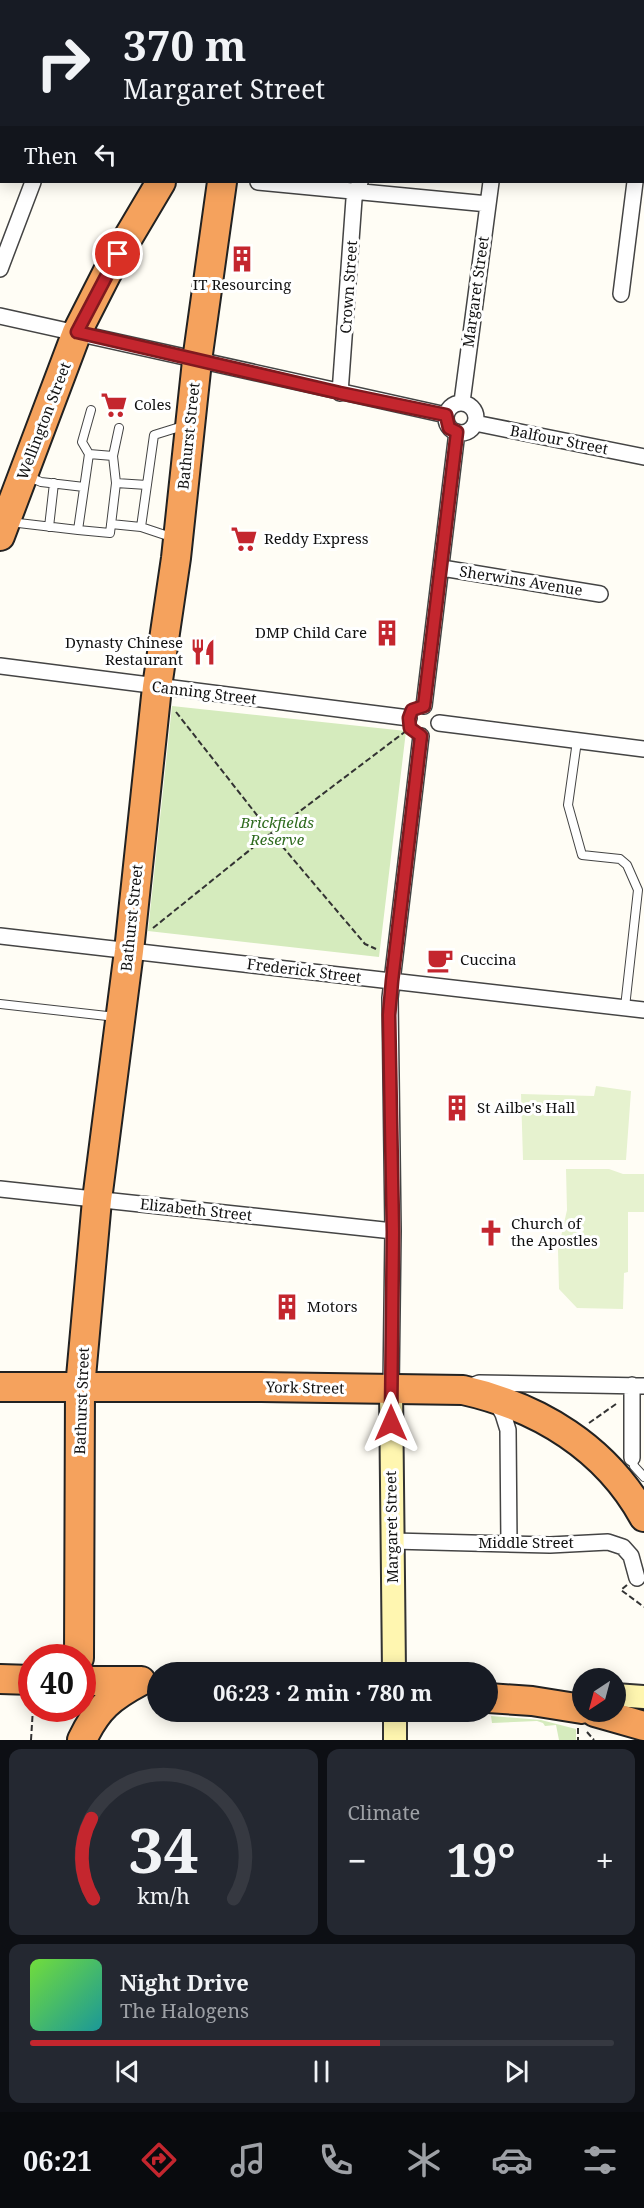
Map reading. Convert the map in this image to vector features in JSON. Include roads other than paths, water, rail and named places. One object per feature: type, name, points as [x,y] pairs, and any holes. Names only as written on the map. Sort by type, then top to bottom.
[{"type":"highway","name":"Wellington Street","points":[[3,529],[77,332],[107,273],[160,183]]},
{"type":"highway","name":"Bathurst Street","points":[[79,1644],[80,1388],[97,1200],[121,1017],[137,942],[197,360],[222,183]]},
{"type":"highway","name":"York Street","points":[[0,1387],[463,1390]]},
{"type":"highway","points":[[463,1390],[536,1414],[573,1436],[608,1467],[637,1504],[644,1517]]},
{"type":"highway","points":[[0,1679],[18,1680]]},
{"type":"highway","points":[[96,1681],[147,1681]]},
{"type":"highway","points":[[82,1740],[90,1723],[107,1701],[147,1682]]},
{"type":"highway","points":[[498,1699],[532,1701],[572,1711]]},
{"type":"highway","points":[[74,1740],[75,1722]]},
{"type":"highway","points":[[624,1722],[644,1726]]},
{"type":"street","points":[[0,269],[32,183]]},
{"type":"street","points":[[283,183],[359,186],[488,204]]},
{"type":"street","name":"Margaret Street","points":[[462,402],[491,183]]},
{"type":"street","points":[[621,294],[635,183]]},
{"type":"street","name":"Crown Street","points":[[340,393],[354,199],[359,186]]},
{"type":"street","points":[[0,316],[446,415]]},
{"type":"street","points":[[462,402],[474,409],[475,423],[466,432],[457,432],[449,428],[446,415],[449,407],[462,402]]},
{"type":"street","name":"Balfour Street","points":[[475,423],[644,457]]},
{"type":"street","points":[[424,706],[457,432]]},
{"type":"street","name":"Sherwins Avenue","points":[[442,568],[600,594]]},
{"type":"street","name":"Canning Street","points":[[0,666],[164,696],[412,728]]},
{"type":"street","points":[[424,706],[437,713],[439,723],[434,732],[412,728],[412,710],[424,706]]},
{"type":"street","points":[[439,723],[644,749]]},
{"type":"street","name":"Margaret Street","points":[[394,1662],[391,1389],[393,1232],[389,1015],[412,728]]},
{"type":"street","name":"Frederick Street","points":[[0,936],[137,942],[392,981],[644,1010]]},
{"type":"street","name":"Elizabeth Street","points":[[0,1189],[393,1232]]},
{"type":"street","name":"York Street","points":[[463,1390],[479,1383],[638,1385]]},
{"type":"street","points":[[632,1458],[638,1385]]},
{"type":"street","points":[[493,1398],[503,1414],[508,1430],[508,1544]]},
{"type":"street","name":"Middle Street","points":[[393,1541],[550,1545],[608,1542],[623,1547],[631,1556],[637,1578]]},
{"type":"street","points":[[626,1696],[644,1697]]},
{"type":"street","points":[[532,1701],[572,1697]]},
{"type":"street","points":[[395,1722],[395,1740]]},
{"type":"lane","points":[[78,530],[89,454],[82,442],[91,410]]},
{"type":"lane","points":[[141,527],[154,435],[190,424]]},
{"type":"lane","points":[[3,529],[49,526],[110,533],[116,483],[113,456],[119,428]]},
{"type":"lane","points":[[89,454],[113,456]]},
{"type":"lane","points":[[24,475],[41,482],[84,487]]},
{"type":"lane","points":[[49,526],[54,483]]},
{"type":"lane","points":[[116,483],[147,485]]},
{"type":"lane","points":[[111,524],[141,527],[178,539]]},
{"type":"lane","points":[[577,741],[568,806],[582,855],[620,859],[627,865],[638,890],[625,1008]]},
{"type":"lane","points":[[0,1004],[121,1017]]},
{"type":"lane","points":[[632,1458],[634,1466],[644,1477]]},
{"type":"place","name":"IT Resourcing","points":[[242,259]]},
{"type":"place","name":"Coles","points":[[114,405]]},
{"type":"place","name":"Reddy Express","points":[[244,539]]},
{"type":"place","name":"DMP Child Care","points":[[387,633]]},
{"type":"place","name":"Dynasty Chinese Restaurant","points":[[203,652]]},
{"type":"place","name":"Cuccina","points":[[440,960]]},
{"type":"place","name":"St Ailbe's Hall","points":[[457,1108]]},
{"type":"place","name":"Church of the Apostles","points":[[491,1233]]},
{"type":"place","name":"Motors","points":[[287,1307]]},
{"type":"park label","name":"Brickfields Reserve","points":[[277,832]]}]
